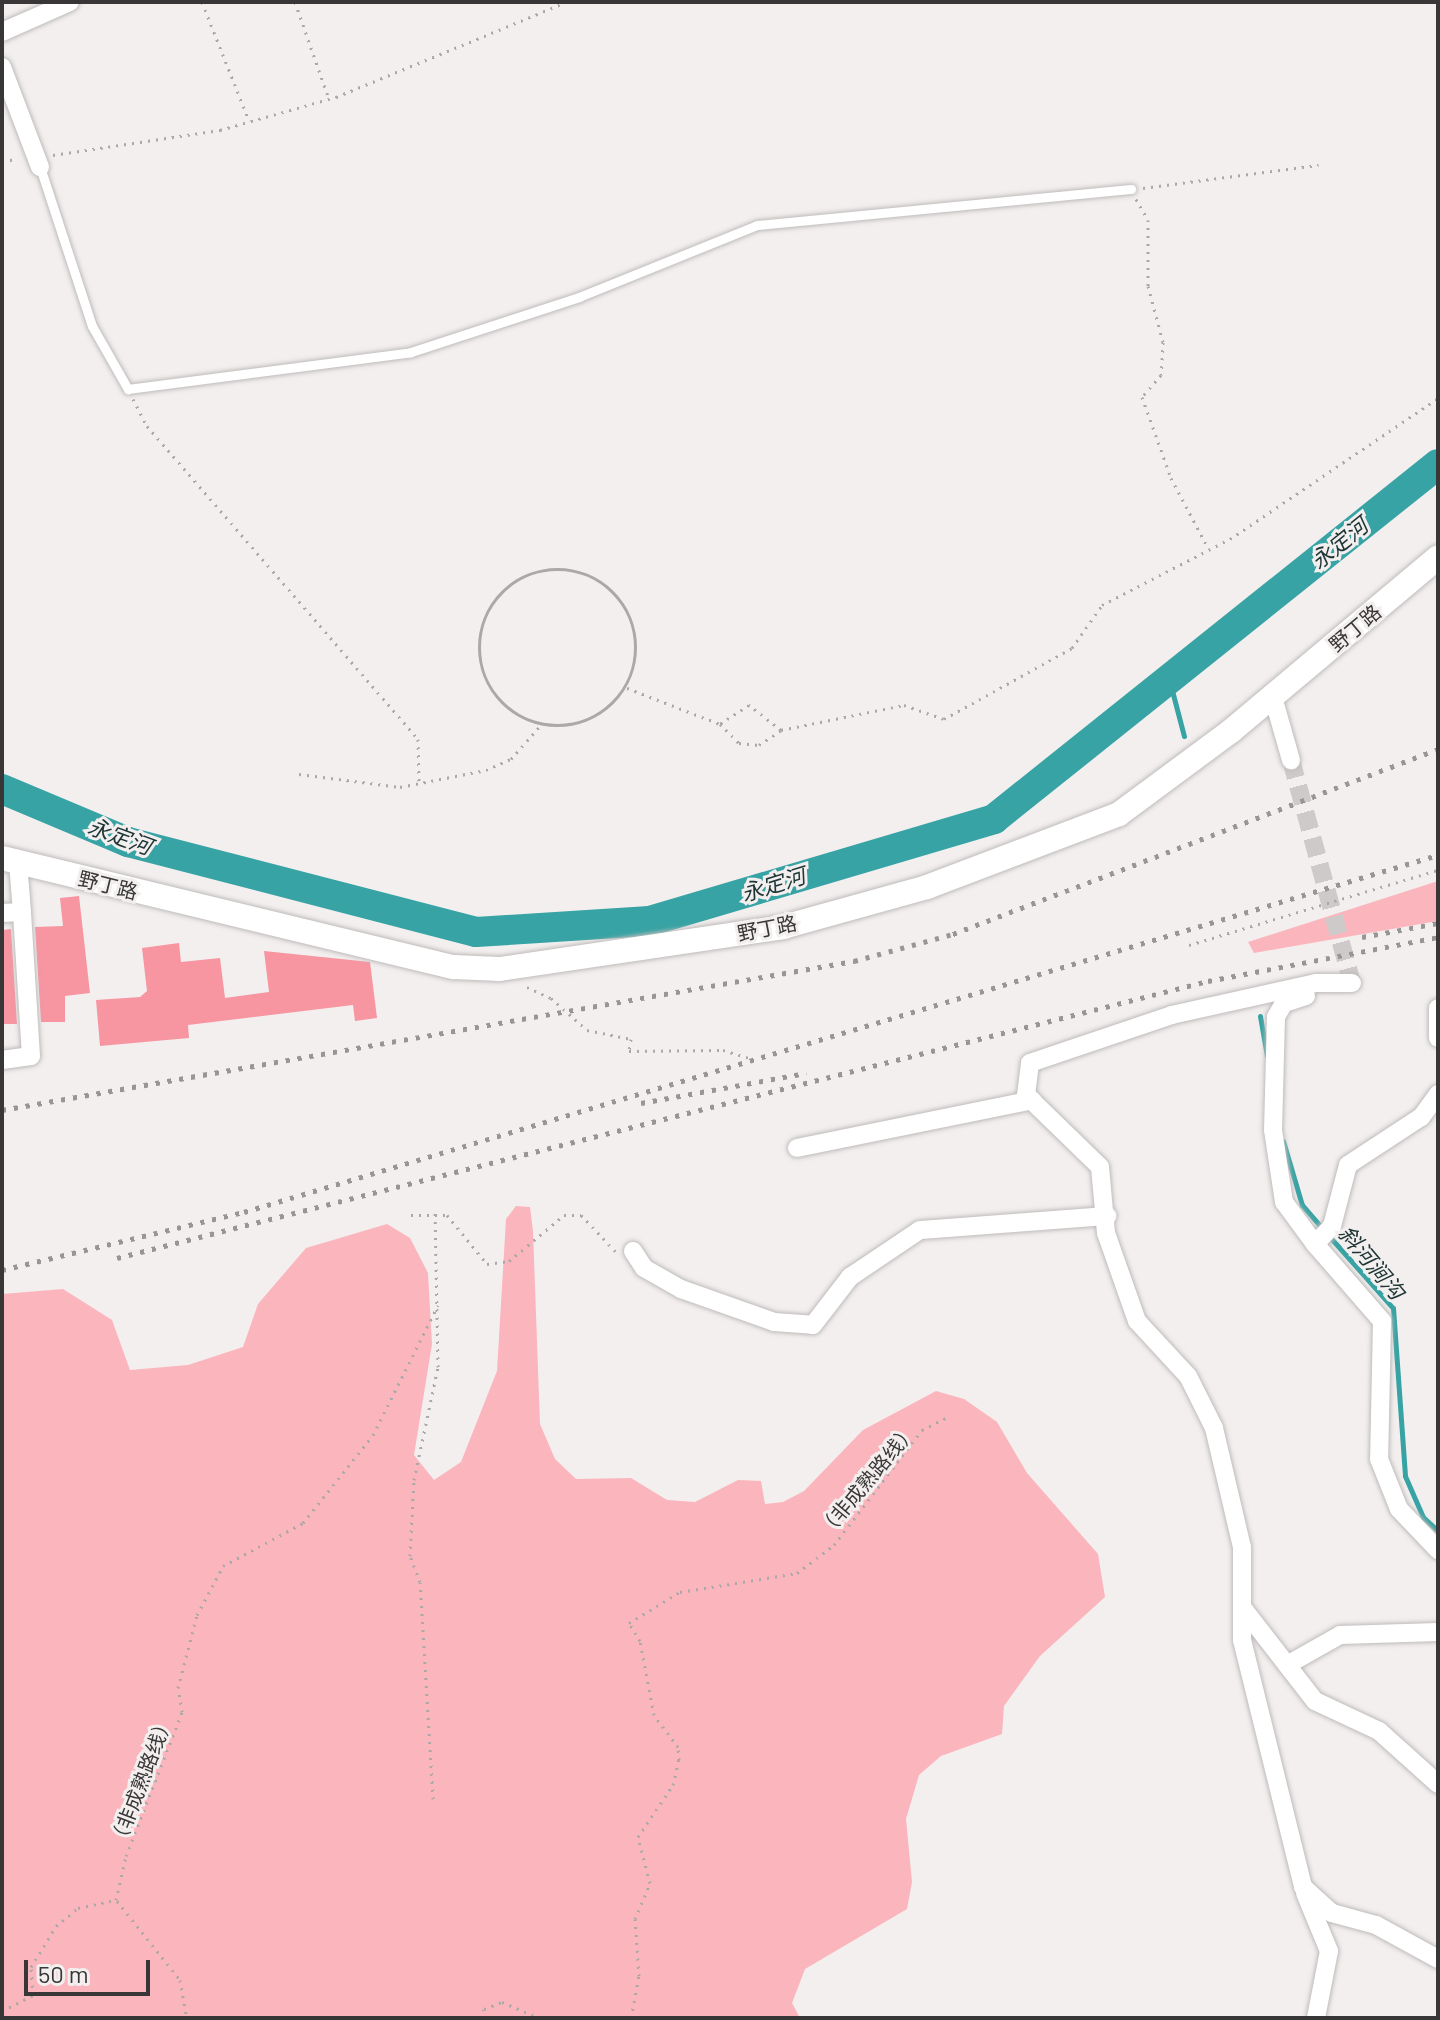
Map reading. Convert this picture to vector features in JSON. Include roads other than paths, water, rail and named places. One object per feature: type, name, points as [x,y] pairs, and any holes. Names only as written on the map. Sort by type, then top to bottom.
[{"type":"main road","name":"野丁路","points":[[10,860],[410,960],[500,969],[783,927],[1070,837],[1165,784],[1438,557]]},
{"type":"street","points":[[2,32],[70,2]]},
{"type":"street","points":[[2,67],[38,162]]},
{"type":"street","points":[[1273,697],[1291,760]]},
{"type":"street","points":[[2,1060],[31,1056],[22,912],[10,860]]},
{"type":"street","points":[[2,913],[22,912]]},
{"type":"street","points":[[1316,2018],[1329,1951],[1303,1887],[1242,1640],[1242,1547],[1214,1428],[1188,1376],[1137,1321],[1107,1216],[1100,1167],[1032,1100],[1030,1063],[1172,1015],[1316,983],[1346,985],[1284,1003],[1272,1064],[1273,1115],[1284,1202],[1323,1236],[1382,1321],[1379,1459],[1399,1509],[1438,1550]]},
{"type":"street","points":[[1438,1008],[1438,1038]]},
{"type":"street","points":[[1323,1236],[1348,1165],[1421,1117],[1438,1094]]},
{"type":"street","points":[[797,1148],[1032,1100]]},
{"type":"street","points":[[633,1251],[644,1268],[774,1322],[813,1325],[850,1277],[920,1230],[1107,1216]]},
{"type":"street","points":[[1242,1607],[1315,1701],[1379,1731],[1438,1784]]},
{"type":"street","points":[[1287,1665],[1340,1635],[1438,1632]]},
{"type":"street","points":[[1303,1887],[1332,1913],[1376,1925],[1438,1959]]},
{"type":"lane","points":[[38,162],[92,326],[128,389],[411,352],[579,297],[757,225],[1131,189]]},
{"type":"waterway","name":"永定河","points":[[2,789],[128,842],[476,932],[650,921],[994,819],[1438,464]]},
{"type":"waterway","name":"斜河涧沟","points":[[1169,679],[1184,736]]},
{"type":"waterway","name":"斜河涧沟","points":[[1260,1016],[1267,1056]]},
{"type":"waterway","name":"斜河涧沟","points":[[1283,1141],[1302,1205],[1322,1228]]},
{"type":"waterway","name":"斜河涧沟","points":[[1329,1236],[1393,1308],[1405,1476],[1423,1517],[1438,1531]]},
{"type":"tunnel","points":[[1291,760],[1352,983]]},
{"type":"railway","points":[[2,1110],[854,961],[953,934],[1438,749]]},
{"type":"railway","points":[[2,1270],[244,1212],[1438,855]]},
{"type":"railway","points":[[1362,937],[1438,923]]},
{"type":"railway","points":[[117,1258],[1208,981],[1438,937]]},
{"type":"railway","points":[[641,1103],[806,1073]]}]
